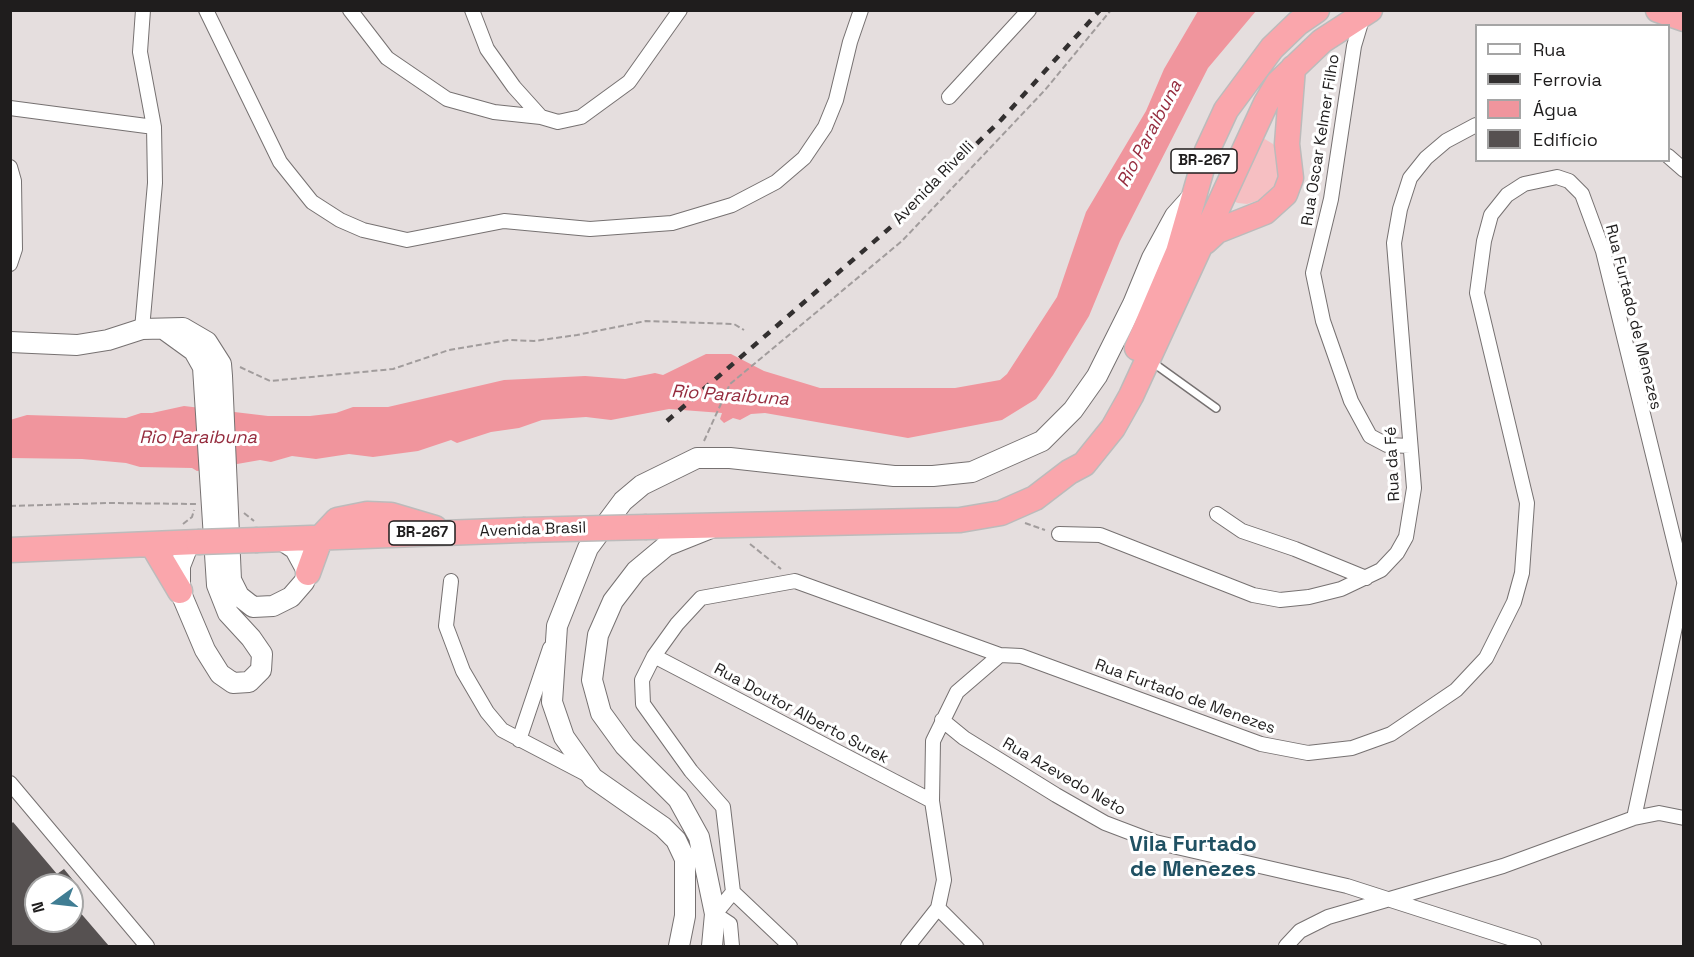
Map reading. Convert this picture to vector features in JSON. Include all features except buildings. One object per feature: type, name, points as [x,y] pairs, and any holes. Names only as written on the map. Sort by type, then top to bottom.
[{"type":"highway","name":"BR-267","points":[[1145,350],[1178,252],[1207,151],[1226,110],[1249,75],[1272,48],[1298,23],[1317,10]]},
{"type":"highway","points":[[1658,10],[1683,19]]},
{"type":"highway","name":"BR-267","points":[[722,527],[960,520],[1001,513],[1035,498],[1069,472],[1075,454],[1103,418],[1145,350],[1204,243],[1254,126],[1278,84],[1322,41],[1367,12]]},
{"type":"highway","points":[[1204,243],[1217,231],[1265,212],[1285,194],[1291,178],[1287,144],[1293,68]]},
{"type":"highway","name":"BR-267","points":[[1220,205],[1210,196],[1206,185],[1204,171],[1207,151],[1219,135],[1230,129],[1254,126]]},
{"type":"highway","points":[[1254,126],[1287,144]]},
{"type":"highway","points":[[1220,205],[1256,215]]},
{"type":"highway","name":"Avenida Brasil","points":[[321,537],[337,520],[367,514],[411,519],[445,532],[722,527]]},
{"type":"highway","points":[[10,550],[193,542],[266,535],[321,537],[308,573]]},
{"type":"highway","points":[[152,544],[180,591]]},
{"type":"main road","points":[[679,946],[685,916],[685,859],[676,840],[663,826],[593,778],[564,737],[552,702],[557,626],[588,548],[623,501],[642,485],[664,472],[697,458],[730,458],[894,476],[933,476],[972,472],[1042,441],[1073,410],[1096,376],[1133,304],[1152,258],[1175,216],[1194,195]]},
{"type":"main road","points":[[10,342],[85,344],[108,340],[142,329],[183,328],[196,333],[216,353],[213,376],[220,503],[219,595],[228,613],[262,654],[261,670],[249,682],[233,684],[220,674],[205,650],[180,591],[180,566],[193,542]]},
{"type":"main road","points":[[165,330],[194,351],[213,376]]},
{"type":"main road","points":[[220,503],[231,580],[239,596],[253,607],[273,606],[291,597],[308,573],[295,549],[266,535]]},
{"type":"main road","points":[[712,946],[715,914],[699,837],[678,799],[625,746],[602,713],[592,680],[598,635],[613,601],[636,571],[666,546],[722,527]]},
{"type":"main road","points":[[685,916],[715,914]]},
{"type":"street","points":[[142,329],[156,183],[154,127],[140,52],[143,10]]},
{"type":"street","points":[[206,10],[280,162],[312,202],[340,220],[363,230],[384,237],[407,240],[504,221],[590,229],[672,223],[732,205],[776,182],[804,158],[825,127],[836,100],[850,42],[861,10]]},
{"type":"street","points":[[350,10],[387,57],[447,99],[494,112],[540,117],[558,122],[581,117],[629,82],[680,10]]},
{"type":"street","points":[[472,10],[487,49],[514,87],[540,117]]},
{"type":"street","points":[[949,97],[1029,10]]},
{"type":"street","name":"Rua Oscar Kelmer Filho","points":[[1367,12],[1354,46],[1331,199],[1313,273],[1323,321],[1350,401],[1370,436],[1387,445],[1410,446]]},
{"type":"street","points":[[10,108],[154,127]]},
{"type":"street","name":"Rua da Fé","points":[[1059,534],[1100,535],[1252,595],[1280,600],[1309,597],[1341,589],[1381,570],[1397,553],[1406,537],[1414,488],[1394,243],[1400,209],[1410,178],[1426,158],[1446,141],[1475,126]]},
{"type":"street","points":[[1670,158],[1683,170]]},
{"type":"street","points":[[10,167],[14,181],[15,249],[10,264]]},
{"type":"street","name":"Rua Furtado de Menezes","points":[[795,581],[1000,655],[1021,656],[1261,744],[1308,753],[1352,748],[1391,734],[1456,690],[1486,658],[1514,602],[1522,573],[1527,503],[1477,293],[1484,241],[1491,214],[1507,195],[1524,184],[1557,177],[1569,181],[1582,194],[1603,251],[1683,583],[1634,818]]},
{"type":"street","points":[[1217,514],[1242,531],[1295,549],[1366,578]]},
{"type":"street","points":[[452,581],[446,626],[463,671],[502,730],[593,778]]},
{"type":"street","points":[[790,946],[733,892],[723,807],[692,771],[643,704],[642,680],[654,656],[677,624],[701,598],[795,581]]},
{"type":"street","points":[[519,740],[557,626]]},
{"type":"street","points":[[908,946],[938,908],[944,880],[932,801],[933,741],[957,692],[1000,655]]},
{"type":"street","name":"Rua Doutor Alberto Surek","points":[[654,656],[932,801]]},
{"type":"street","name":"Rua Azevedo Neto","points":[[942,720],[964,738],[1105,823],[1155,842],[1347,886],[1534,946]]},
{"type":"street","points":[[10,783],[147,946]]},
{"type":"street","points":[[1286,946],[1300,932],[1328,917],[1503,866],[1634,818],[1659,813],[1683,818]]},
{"type":"street","points":[[732,946],[730,924],[715,914],[733,892]]},
{"type":"street","points":[[938,908],[976,946]]},
{"type":"lane","points":[[1145,350],[1216,408]]},
{"type":"path","name":"Avenida Rivelli","points":[[703,442],[730,384],[902,241],[1045,90],[1111,10]]},
{"type":"path","points":[[216,353],[251,374],[270,381],[393,369],[448,350],[509,340],[534,341],[577,336],[646,321],[734,324],[744,330]]},
{"type":"path","points":[[10,506],[220,503],[266,535]]},
{"type":"path","points":[[1001,513],[1059,534]]},
{"type":"path","points":[[722,527],[795,581]]},
{"type":"shaded area","points":[[1258,135],[1273,144],[1278,151],[1280,185],[1266,198],[1247,204],[1238,203],[1230,200]]},
{"type":"water","name":"Rio Paraibuna","points":[[1198,11],[1256,11],[1208,68],[1120,241],[1089,316],[1053,375],[1036,399],[1002,420],[908,438],[765,413],[751,414],[740,420],[733,418],[724,423],[720,419],[722,413],[669,409],[611,420],[586,417],[542,420],[457,443],[451,440],[418,451],[373,457],[349,454],[316,459],[292,456],[271,462],[260,460],[197,471],[192,468],[140,467],[126,463],[82,459],[11,458],[10,420],[27,415],[126,418],[141,413],[184,406],[268,416],[310,416],[336,413],[353,407],[388,407],[504,380],[585,376],[625,379],[655,373],[663,375],[706,354],[731,354],[764,371],[820,388],[955,388],[1000,380],[1007,374],[1057,297],[1086,212],[1146,111],[1164,69]]},
{"type":"railway","points":[[667,421],[892,226],[1001,120],[1100,10]]},
{"type":"district","name":"Vila Furtado de Menezes","points":[[1193,858]]}]
